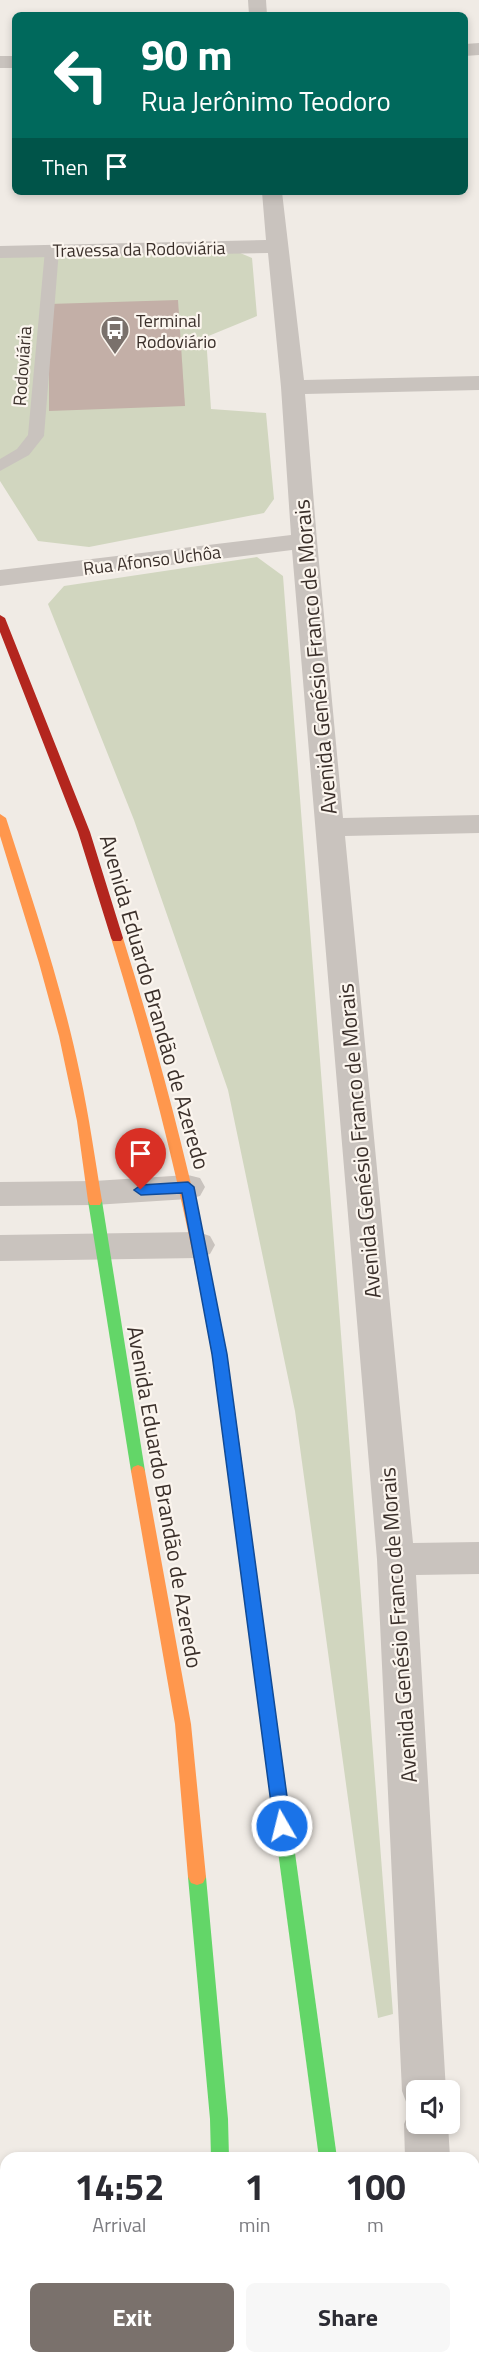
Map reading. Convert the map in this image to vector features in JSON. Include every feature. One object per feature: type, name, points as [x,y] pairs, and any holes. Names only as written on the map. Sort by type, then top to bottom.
[{"type":"main road","name":"Avenida Eduardo Brandão de Azeredo","points":[[0,618],[84,832],[144,1022],[188,1187],[220,1354],[327,2152]]},
{"type":"main road","name":"Avenida Eduardo Brandão de Azeredo","points":[[0,818],[35,926],[63,1028],[81,1109],[118,1355],[183,1724],[219,2119],[220,2152]]},
{"type":"street","name":"Avenida Genésio Franco de Morais","points":[[272,195],[293,387],[304,541],[396,1559],[423,2080]]},
{"type":"street","name":"Travessa da Rodoviária","points":[[0,252],[277,246]]},
{"type":"street","points":[[293,387],[479,383]]},
{"type":"street","name":"Rua Afonso Uchôa","points":[[0,578],[304,541]]},
{"type":"street","points":[[330,827],[479,824]]},
{"type":"street","points":[[0,1194],[94,1193],[188,1187]]},
{"type":"street","points":[[0,1248],[198,1245]]},
{"type":"street","points":[[396,1559],[479,1558]]},
{"type":"street","points":[[427,2134],[428,2152]]},
{"type":"lane","name":"Rodoviária","points":[[0,466],[22,452],[36,436],[51,250]]},
{"type":"green space","points":[[226,247],[252,258],[257,316],[206,337],[211,409],[266,413],[274,499],[264,513],[89,547],[38,541],[0,481],[0,254]]},
{"type":"green space","points":[[257,557],[283,576],[393,2014],[378,2018],[295,1411],[228,1090],[134,820],[48,604],[64,586]]},
{"type":"building","name":"Terminal Rodoviário","points":[[178,300],[185,406],[49,411],[49,304]]},
{"type":"traffic: fast","points":[[95,1201],[138,1471]]},
{"type":"traffic: fast","points":[[260,1657],[327,2152]]},
{"type":"traffic: fast","points":[[197,1877],[219,2119],[220,2152]]},
{"type":"traffic: slow","points":[[0,818],[65,1036],[83,1121],[95,1201]]},
{"type":"traffic: slow","points":[[117,938],[152,1055],[183,1172],[208,1291],[228,1412]]},
{"type":"traffic: slow","points":[[138,1471],[183,1724],[197,1877]]},
{"type":"traffic: jam","points":[[0,618],[84,832],[117,938]]},
{"type":"traffic: jam","points":[[228,1412],[260,1657]]},
{"type":"place","name":"Terminal Rodoviário","points":[[115,356]]},
{"type":"route","points":[[141,1190],[188,1187],[220,1354],[282,1826]]}]
